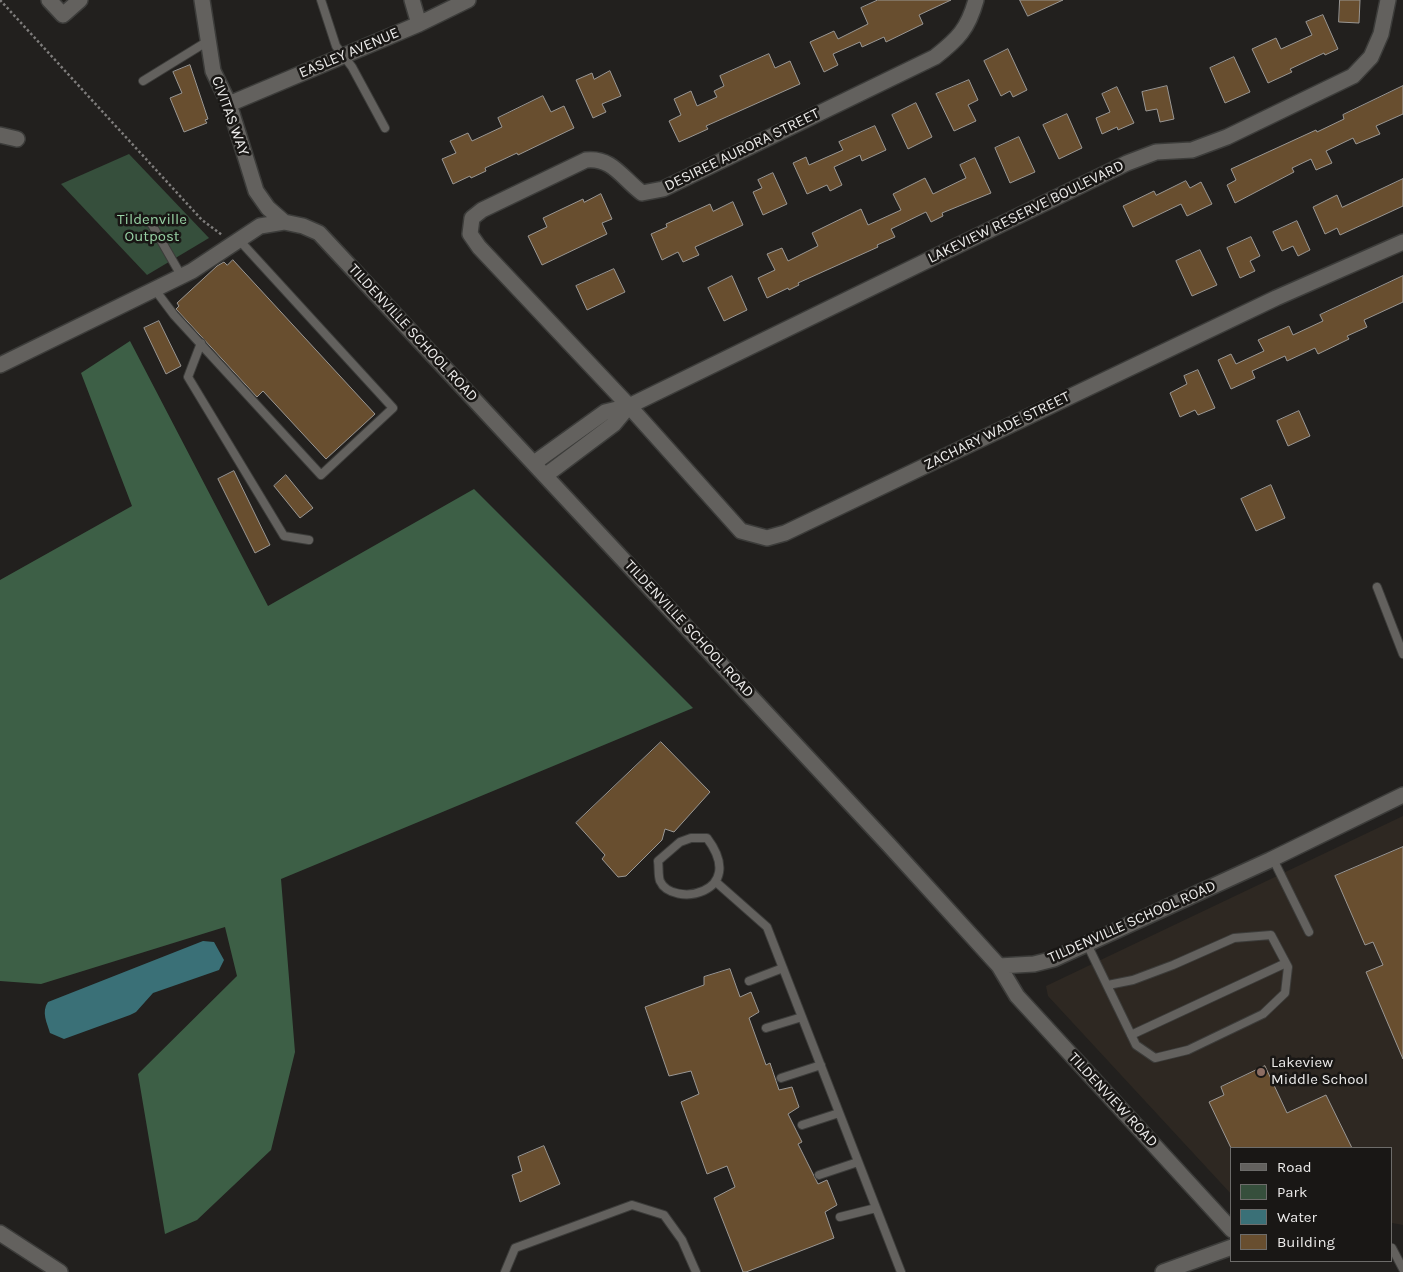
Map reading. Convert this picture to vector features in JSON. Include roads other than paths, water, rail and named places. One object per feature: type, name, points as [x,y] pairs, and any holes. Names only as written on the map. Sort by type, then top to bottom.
[{"type":"street","points":[[49,0],[64,15],[80,0]]},
{"type":"street","name":"CIVITAS WAY","points":[[202,0],[214,70],[229,104],[256,191],[268,208],[284,222]]},
{"type":"street","points":[[412,0],[419,24]]},
{"type":"street","name":"EASLEY AVENUE","points":[[229,104],[419,24],[468,0]]},
{"type":"street","name":"DESIREE AURORA STREET","points":[[629,406],[479,247],[470,234],[472,218],[482,210],[586,160],[598,159],[615,167],[626,181],[642,192],[663,189],[935,57],[957,40],[971,19],[976,0]]},
{"type":"street","name":"LAKEVIEW RESERVE BOULEVARD","points":[[534,462],[605,412],[629,406],[1127,163],[1156,152],[1192,150],[1227,137],[1352,76],[1374,50],[1381,34],[1388,0]]},
{"type":"street","points":[[0,135],[17,139]]},
{"type":"street","name":"TILDENVILLE SCHOOL ROAD","points":[[0,365],[154,292],[182,277],[234,240],[260,226],[284,222],[304,226],[319,233],[534,462],[999,966],[1034,964],[1054,959],[1273,858],[1403,795]]},
{"type":"street","name":"ZACHARY WADE STREET","points":[[629,406],[741,530],[767,538],[785,533],[1276,298],[1403,242]]},
{"type":"street","name":"LAKEVIEW RESERVE BOULEVARD","points":[[546,475],[614,424],[629,406]]},
{"type":"street","name":"TILDENVIEW ROAD","points":[[999,966],[1017,996],[1230,1228]]},
{"type":"street","points":[[0,1233],[60,1272]]},
{"type":"street","points":[[1164,1272],[1230,1247]]},
{"type":"lane","points":[[321,0],[336,46],[352,67],[385,128]]},
{"type":"lane","points":[[143,81],[208,41]]},
{"type":"lane","points":[[151,222],[182,277]]},
{"type":"lane","points":[[154,292],[321,475],[392,408],[234,240]]},
{"type":"lane","points":[[201,343],[188,377],[284,536],[308,540]]},
{"type":"lane","points":[[1377,587],[1403,654]]},
{"type":"lane","points":[[691,838],[707,838],[718,852],[720,869],[716,882],[702,893],[684,895],[669,890],[660,881],[658,861],[680,842],[691,838]]},
{"type":"lane","points":[[1273,858],[1309,932]]},
{"type":"lane","points":[[716,882],[767,927],[901,1272]]},
{"type":"lane","points":[[1087,944],[1136,1045],[1155,1058],[1188,1050],[1263,1014],[1285,993],[1288,967],[1271,935],[1234,938],[1133,980],[1108,985]]},
{"type":"lane","points":[[1131,1035],[1286,963]]},
{"type":"lane","points":[[749,981],[783,968]]},
{"type":"lane","points":[[766,1028],[802,1017]]},
{"type":"lane","points":[[781,1078],[821,1065]]},
{"type":"lane","points":[[802,1125],[840,1113]]},
{"type":"lane","points":[[819,1176],[858,1162]]},
{"type":"lane","points":[[505,1272],[514,1248],[632,1205],[664,1214],[682,1240],[696,1272]]},
{"type":"lane","points":[[840,1217],[876,1208]]},
{"type":"lane","points":[[1393,1250],[1403,1269]]},
{"type":"water","points":[[203,941],[214,942],[224,960],[219,970],[153,993],[136,1012],[130,1015],[64,1039],[50,1033],[45,1014],[48,1002]]},
{"type":"place","name":"Lakeview Middle School","points":[[1261,1072]]},
{"type":"park label","name":"Tildenville Outpost","points":[[152,228]]}]
